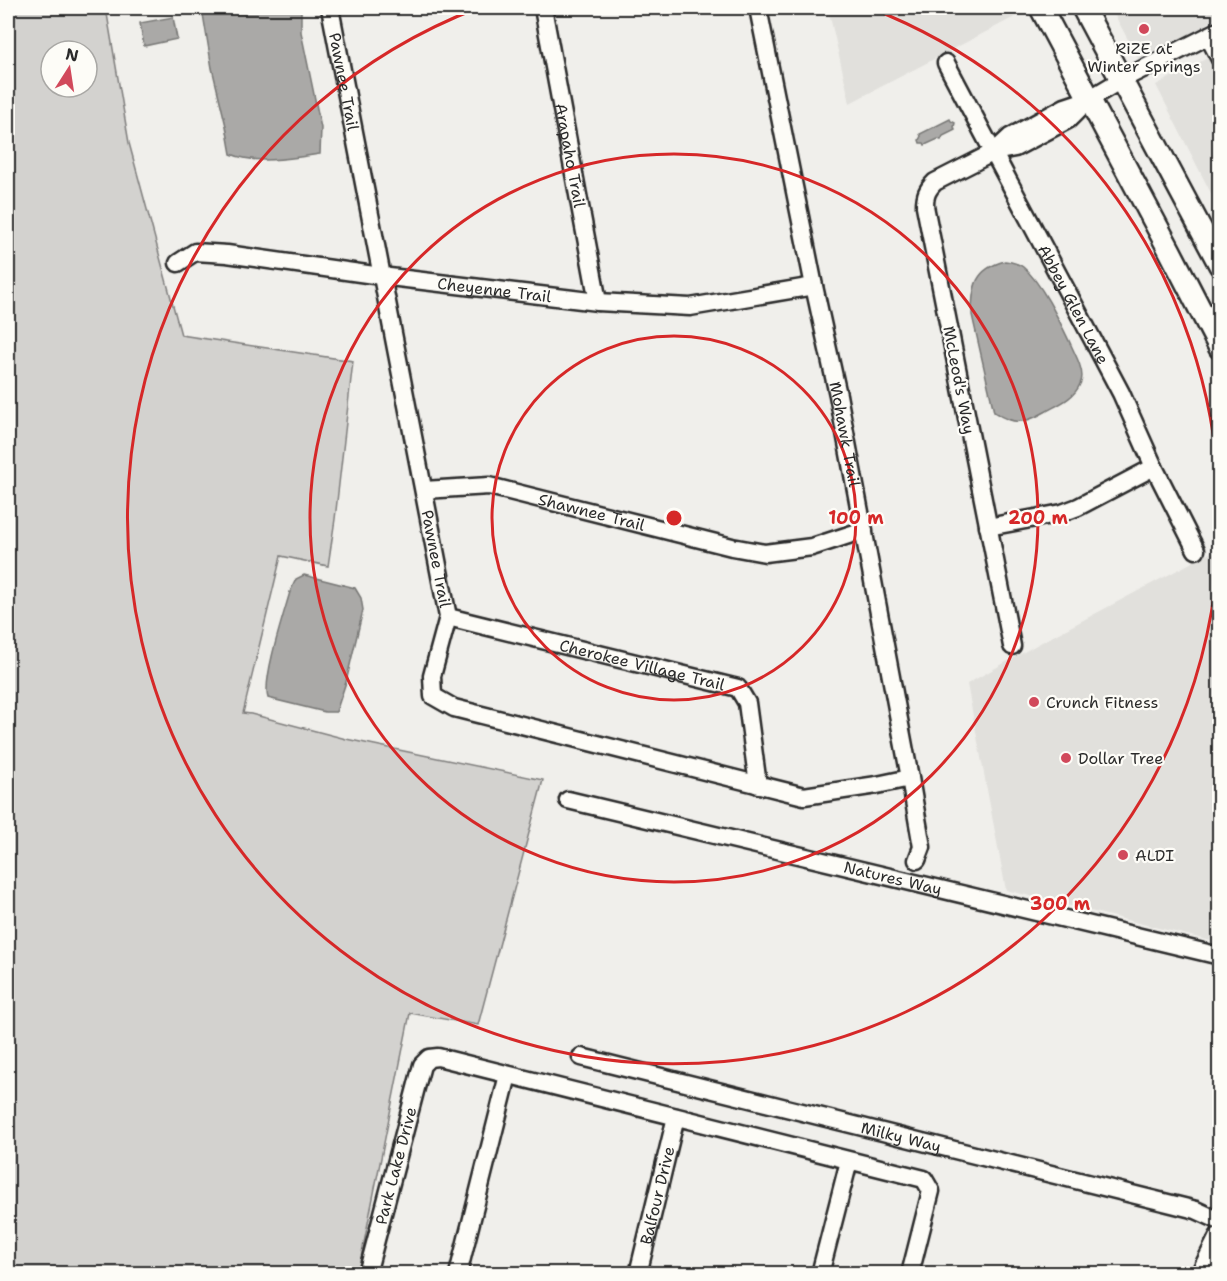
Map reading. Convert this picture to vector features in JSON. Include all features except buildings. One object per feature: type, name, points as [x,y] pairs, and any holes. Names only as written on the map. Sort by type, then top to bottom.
[{"type":"main road","points":[[1041,8],[1220,348]]},
{"type":"main road","points":[[1083,8],[1220,266]]},
{"type":"main road","points":[[1170,251],[1196,282],[1220,325]]},
{"type":"main road","points":[[1202,1274],[1218,1242]]},
{"type":"street","name":"Pawnee Trail","points":[[330,8],[448,617],[432,676],[433,696],[454,708],[804,796],[910,778]]},
{"type":"street","name":"Arapaho Trail","points":[[543,8],[598,303]]},
{"type":"street","name":"Mohawk Trail","points":[[758,8],[864,530],[922,847],[917,860]]},
{"type":"street","name":"McLeod's Way","points":[[1012,646],[925,206],[925,196],[928,188],[935,182],[994,152],[1010,137],[1065,107],[1089,99],[1121,80],[1214,33]]},
{"type":"street","points":[[1214,33],[1220,58]]},
{"type":"street","name":"Abbey Glen Lane","points":[[946,63],[1121,393],[1154,467],[1196,550]]},
{"type":"street","name":"Cheyenne Trail","points":[[178,263],[195,252],[227,254],[598,303],[690,307],[814,286]]},
{"type":"street","points":[[988,527],[1062,513],[1154,467]]},
{"type":"street","name":"Shawnee Trail","points":[[424,490],[489,486],[732,547],[765,553],[812,547],[864,530]]},
{"type":"street","name":"Cherokee Village Trail","points":[[448,617],[738,688],[747,703],[758,784]]},
{"type":"street","name":"Natures Way","points":[[568,800],[1220,956]]},
{"type":"street","name":"Park Lake Drive","points":[[367,1274],[422,1065],[429,1058],[438,1057],[508,1075]]},
{"type":"street","name":"Milky Way","points":[[581,1057],[1196,1210],[1220,1221]]},
{"type":"street","points":[[458,1274],[508,1075],[924,1179],[931,1191],[910,1274]]},
{"type":"street","name":"Balfour Drive","points":[[638,1274],[676,1117]]},
{"type":"street","points":[[820,1274],[849,1161]]},
{"type":"shaded area","points":[[8,8],[106,8],[129,143],[181,335],[353,361],[328,566],[281,556],[243,713],[346,739],[543,780],[478,1025],[410,1013],[358,1273],[8,1273]]},
{"type":"shaded area","points":[[202,8],[301,8],[301,32],[321,128],[320,154],[263,160],[231,154],[212,68]]},
{"type":"shaded area","points":[[828,8],[1027,8],[1029,11],[850,103]]},
{"type":"shaded area","name":"RiZE at Winter Springs","points":[[1111,8],[1219,8],[1219,16],[1182,41],[1140,62]]},
{"type":"shaded area","points":[[173,17],[177,39],[144,46],[140,23]]},
{"type":"shaded area","points":[[1219,52],[1219,209],[1156,85]]},
{"type":"shaded area","points":[[950,119],[955,123],[955,130],[943,136],[941,140],[938,139],[925,145],[920,143],[920,134]]},
{"type":"shaded area","points":[[1005,261],[1021,266],[1037,283],[1062,325],[1082,373],[1080,384],[1069,398],[1025,421],[1013,421],[994,412],[972,315],[973,295],[977,280],[987,269]]},
{"type":"shaded area","points":[[1219,548],[1219,943],[1006,890],[967,684]]},
{"type":"shaded area","points":[[304,575],[355,588],[361,598],[363,610],[346,682],[336,712],[325,712],[268,698],[268,677],[283,615],[296,579]]},
{"type":"place","name":"RiZE at Winter Springs","points":[[1144,29]]},
{"type":"place","name":"Crunch Fitness","points":[[1034,702]]},
{"type":"place","name":"Dollar Tree","points":[[1066,758]]},
{"type":"place","name":"ALDI","points":[[1123,855]]}]
